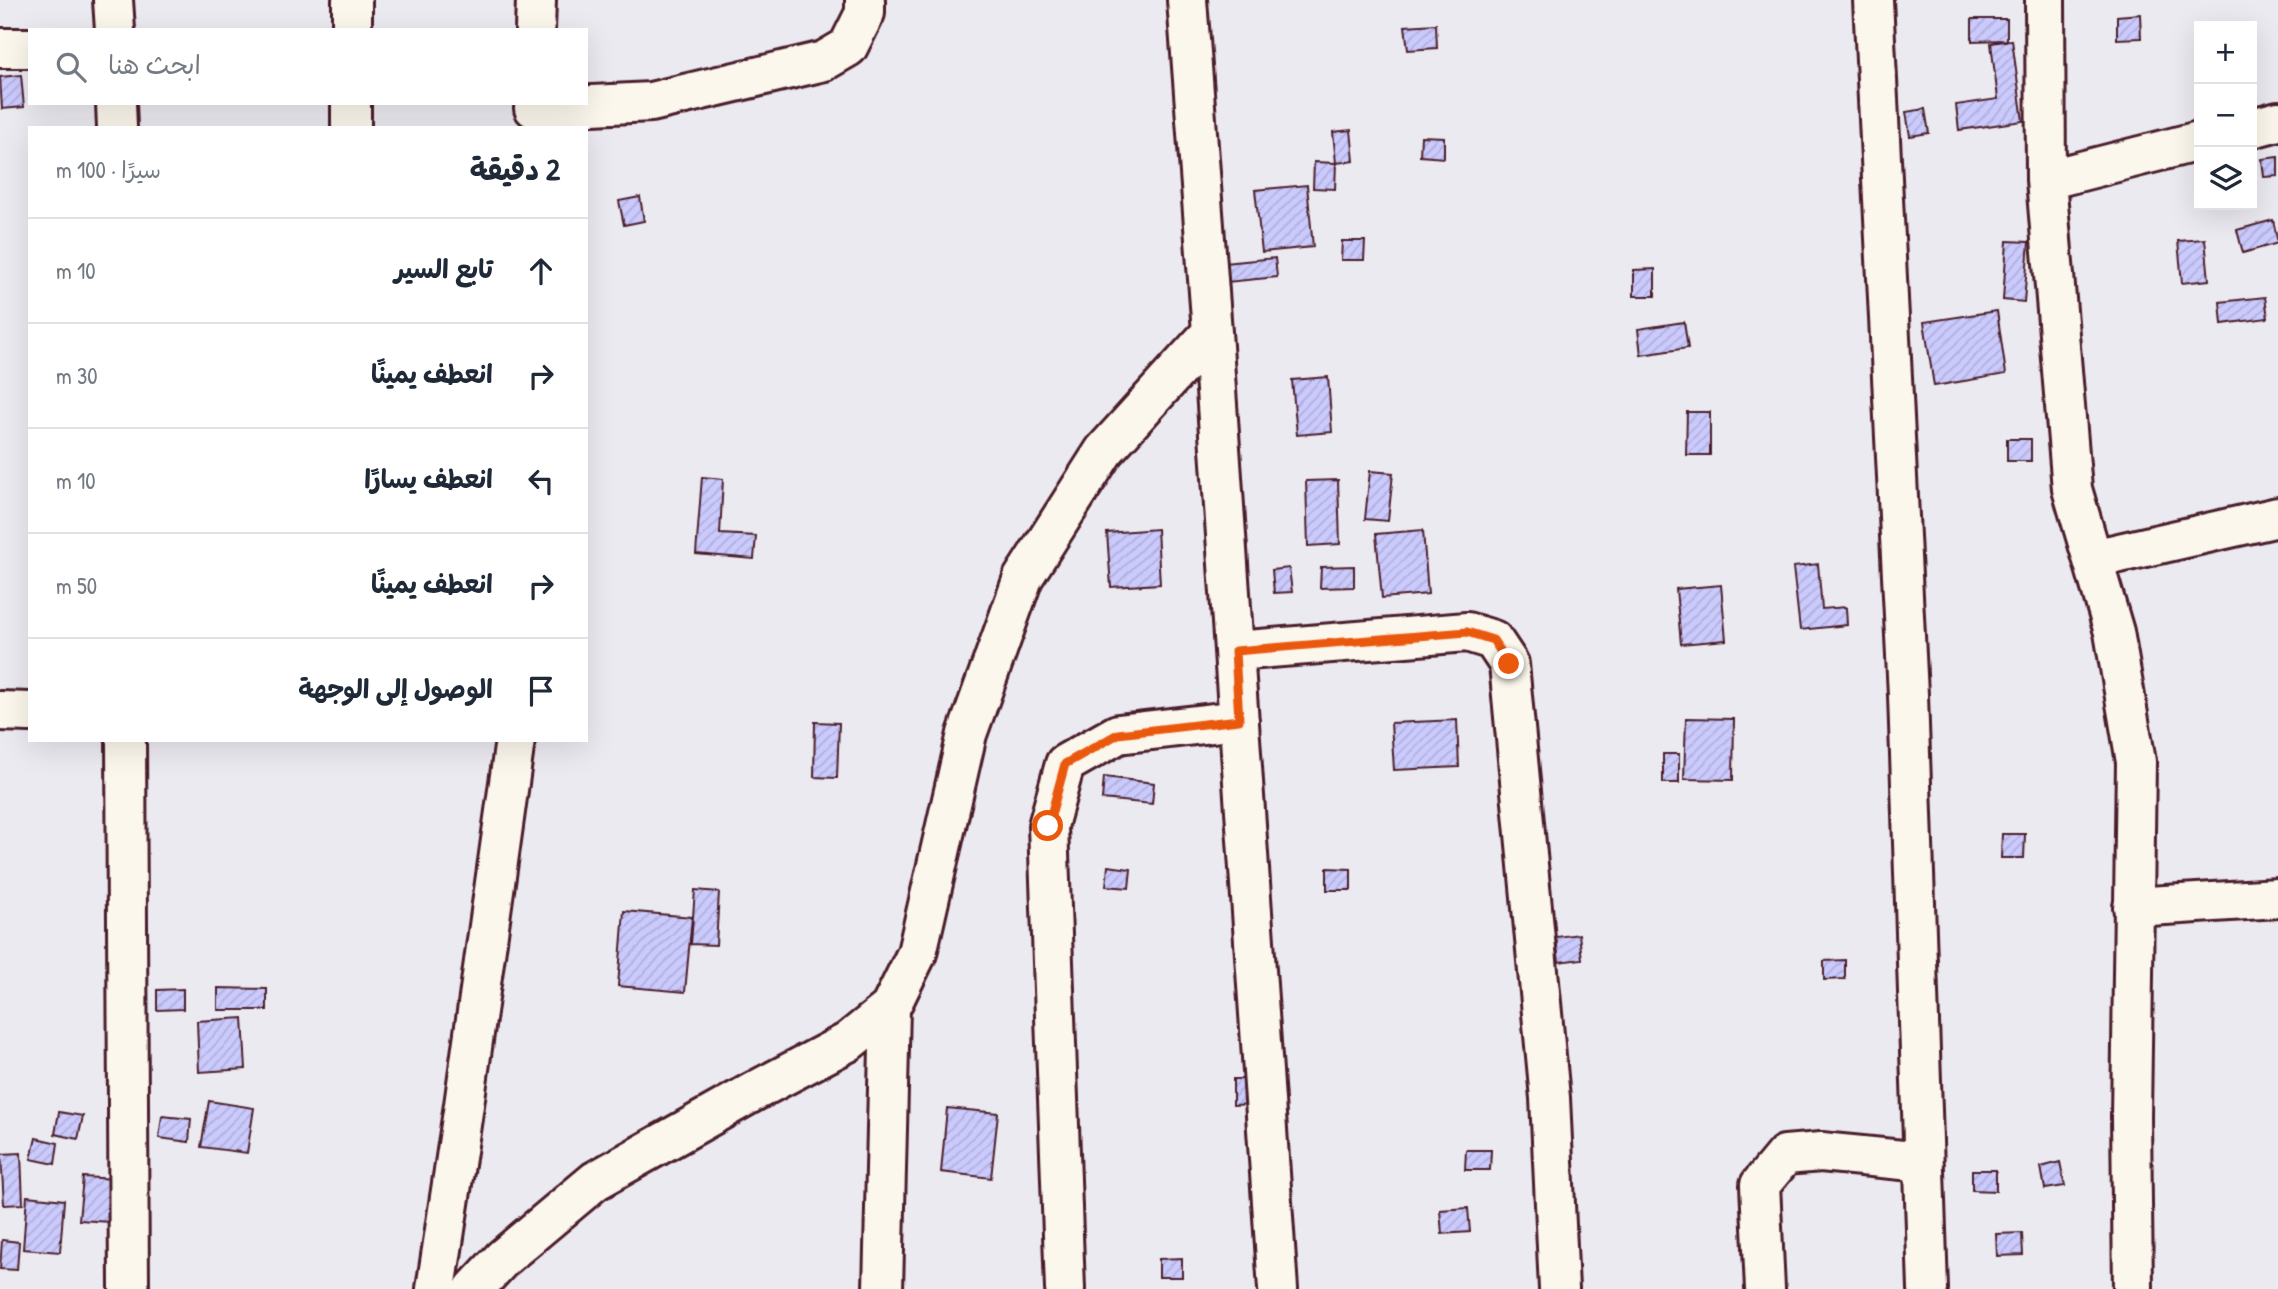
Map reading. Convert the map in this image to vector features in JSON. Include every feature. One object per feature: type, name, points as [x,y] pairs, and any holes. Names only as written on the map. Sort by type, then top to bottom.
[{"type":"street","points":[[113,0],[114,28]]},
{"type":"street","points":[[352,0],[352,28]]},
{"type":"street","points":[[535,28],[536,0]]},
{"type":"street","points":[[534,113],[651,102],[824,61],[848,47],[865,13],[864,0]]},
{"type":"street","points":[[1187,0],[1278,1289]]},
{"type":"street","points":[[1873,0],[1908,695],[1928,1289]]},
{"type":"street","points":[[2045,0],[2046,180],[2072,489],[2114,632],[2136,762],[2131,1117],[2133,1289]]},
{"type":"street","points":[[0,48],[28,48]]},
{"type":"street","points":[[116,105],[117,126]]},
{"type":"street","points":[[351,105],[351,126]]},
{"type":"street","points":[[2257,127],[2278,121]]},
{"type":"street","points":[[2046,180],[2194,142]]},
{"type":"street","points":[[883,1289],[890,1008],[917,953],[967,734],[1023,578],[1104,451],[1212,332]]},
{"type":"street","points":[[2093,559],[2278,517]]},
{"type":"street","points":[[1235,651],[1467,632],[1493,640],[1509,664],[1550,1098],[1559,1289]]},
{"type":"street","points":[[0,711],[28,712]]},
{"type":"street","points":[[1065,1289],[1048,826],[1065,764],[1118,734],[1239,720]]},
{"type":"street","points":[[126,742],[129,1289]]},
{"type":"street","points":[[436,1289],[515,742]]},
{"type":"street","points":[[2133,907],[2278,898]]},
{"type":"street","points":[[474,1289],[503,1258],[595,1181],[848,1042],[890,1008]]},
{"type":"street","points":[[1765,1289],[1760,1185],[1785,1155],[1821,1152],[1923,1162]]},
{"type":"building","points":[[2140,14],[2141,38],[2117,39],[2117,16]]},
{"type":"building","points":[[1972,19],[2007,19],[2007,40],[1972,41]]},
{"type":"building","points":[[1436,24],[1437,48],[1408,50],[1405,26]]},
{"type":"building","points":[[2012,40],[2023,121],[1959,130],[1956,105],[1998,99],[1991,43]]},
{"type":"building","points":[[21,75],[24,107],[2,109],[0,77]]},
{"type":"building","points":[[1925,109],[1929,133],[1910,136],[1906,112]]},
{"type":"building","points":[[1351,130],[1354,161],[1336,163],[1333,132]]},
{"type":"building","points":[[1421,136],[1444,137],[1444,158],[1420,156]]},
{"type":"building","points":[[2278,157],[2278,176],[2264,177],[2262,159]]},
{"type":"building","points":[[1314,162],[1336,163],[1335,189],[1313,188]]},
{"type":"building","points":[[1307,185],[1313,247],[1262,252],[1255,190]]},
{"type":"building","points":[[640,197],[644,221],[624,225],[619,201]]},
{"type":"building","points":[[2273,220],[2278,243],[2243,253],[2237,230]]},
{"type":"building","points":[[2205,239],[2209,280],[2182,283],[2178,241]]},
{"type":"building","points":[[1342,241],[1365,241],[1364,260],[1341,260]]},
{"type":"building","points":[[2007,241],[2029,242],[2024,302],[2003,300]]},
{"type":"building","points":[[1275,258],[1277,277],[1227,282],[1225,263]]},
{"type":"building","points":[[1655,269],[1655,296],[1634,296],[1634,270]]},
{"type":"building","points":[[2265,297],[2268,318],[2222,324],[2220,302]]},
{"type":"building","points":[[1997,311],[2006,374],[1934,386],[1924,322]]},
{"type":"building","points":[[1684,322],[1688,348],[1641,355],[1638,329]]},
{"type":"building","points":[[1328,377],[1332,432],[1297,435],[1292,380]]},
{"type":"building","points":[[1687,412],[1710,412],[1710,455],[1686,455]]},
{"type":"building","points":[[2007,439],[2031,439],[2031,461],[2007,461]]},
{"type":"building","points":[[1370,471],[1393,473],[1388,521],[1365,519]]},
{"type":"building","points":[[702,477],[723,479],[720,534],[756,536],[754,559],[696,554]]},
{"type":"building","points":[[1338,480],[1340,544],[1308,546],[1306,481]]},
{"type":"building","points":[[1157,529],[1160,584],[1111,587],[1107,533]]},
{"type":"building","points":[[1423,530],[1428,594],[1382,598],[1376,534]]},
{"type":"building","points":[[1818,564],[1822,609],[1846,607],[1847,625],[1800,630],[1793,567]]},
{"type":"building","points":[[1354,566],[1354,587],[1320,588],[1321,567]]},
{"type":"building","points":[[1289,568],[1292,592],[1274,593],[1272,570]]},
{"type":"building","points":[[1721,585],[1726,640],[1681,644],[1676,589]]},
{"type":"building","points":[[1686,718],[1734,719],[1733,780],[1684,779]]},
{"type":"building","points":[[1457,720],[1459,767],[1394,770],[1391,723]]},
{"type":"building","points":[[815,722],[839,723],[837,778],[814,777]]},
{"type":"building","points":[[1663,754],[1679,754],[1679,783],[1663,783]]},
{"type":"building","points":[[1104,777],[1154,783],[1152,804],[1102,799]]},
{"type":"building","points":[[2002,834],[2025,834],[2024,858],[2001,858]]},
{"type":"building","points":[[1108,866],[1131,869],[1129,888],[1106,886]]},
{"type":"building","points":[[1327,868],[1351,869],[1351,890],[1327,890]]},
{"type":"building","points":[[695,890],[719,892],[716,945],[691,944]]},
{"type":"building","points":[[624,911],[692,917],[685,992],[618,986]]},
{"type":"building","points":[[1579,934],[1582,959],[1559,962],[1556,937]]},
{"type":"building","points":[[1845,960],[1845,979],[1824,980],[1824,961]]},
{"type":"building","points":[[218,988],[267,989],[267,1010],[218,1010]]},
{"type":"building","points":[[183,989],[183,1009],[157,1010],[157,990]]},
{"type":"building","points":[[243,1018],[246,1069],[199,1072],[197,1021]]},
{"type":"building","points":[[1233,1079],[1257,1079],[1257,1104],[1233,1105]]},
{"type":"building","points":[[209,1101],[254,1108],[247,1153],[201,1147]]},
{"type":"building","points":[[947,1108],[998,1113],[991,1178],[941,1172]]},
{"type":"building","points":[[59,1112],[83,1116],[78,1139],[55,1134]]},
{"type":"building","points":[[162,1116],[191,1119],[189,1142],[159,1138]]},
{"type":"building","points":[[36,1138],[58,1143],[55,1164],[31,1159]]},
{"type":"building","points":[[1466,1150],[1491,1150],[1490,1170],[1465,1170]]},
{"type":"building","points":[[21,1153],[23,1204],[4,1205],[1,1154]]},
{"type":"building","points":[[2060,1162],[2065,1186],[2045,1189],[2041,1167]]},
{"type":"building","points":[[1972,1170],[1996,1170],[1996,1191],[1972,1190]]},
{"type":"building","points":[[83,1177],[115,1179],[111,1222],[79,1220]]},
{"type":"building","points":[[27,1196],[64,1200],[60,1252],[23,1249]]},
{"type":"building","points":[[1468,1208],[1470,1232],[1442,1234],[1440,1210]]},
{"type":"building","points":[[2022,1233],[2023,1255],[1997,1256],[1996,1234]]},
{"type":"building","points":[[2,1240],[19,1242],[17,1270],[0,1269]]},
{"type":"building","points":[[1182,1258],[1182,1277],[1159,1277],[1159,1259]]},
{"type":"route","points":[[1048,826],[1065,764],[1118,734],[1239,720],[1235,651],[1467,632],[1493,640],[1509,664]]}]
